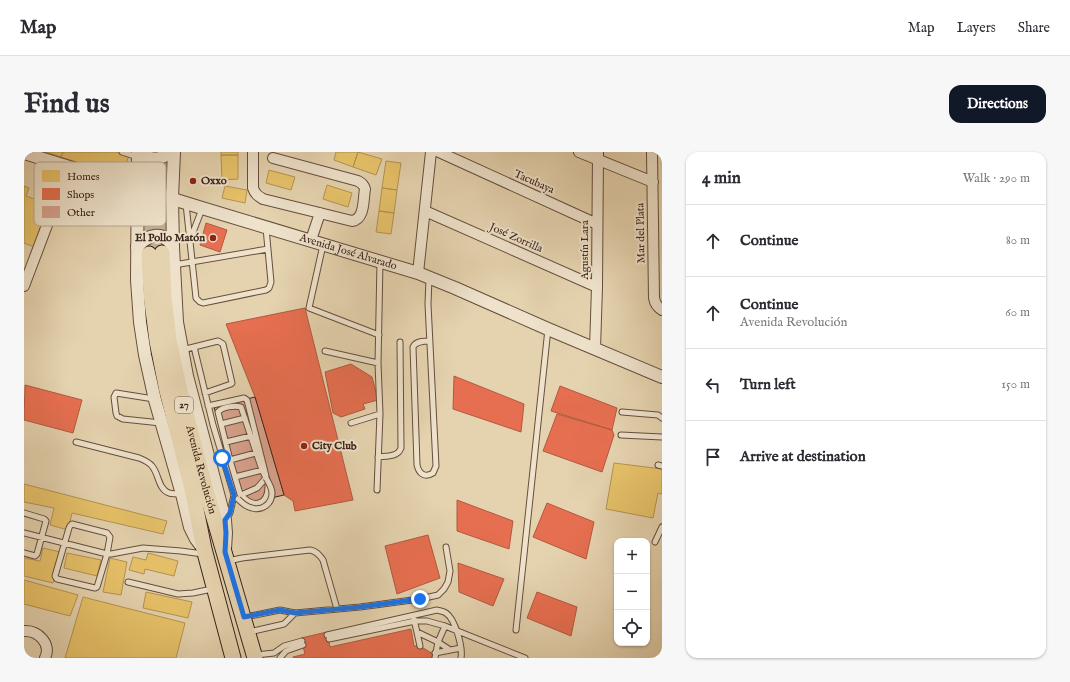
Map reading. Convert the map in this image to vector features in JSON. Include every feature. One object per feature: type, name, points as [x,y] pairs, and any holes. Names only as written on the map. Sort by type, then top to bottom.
[{"type":"main road","name":"Avenida Revolución","points":[[156,250],[151,294],[157,340],[167,391],[192,489],[205,552],[233,658]]},
{"type":"main road","name":"Avenida Revolución","points":[[156,250],[169,340],[182,398],[205,487],[255,656]]},
{"type":"street","points":[[139,154],[156,159],[165,156],[170,152]]},
{"type":"street","points":[[166,220],[172,202],[174,152]]},
{"type":"street","points":[[253,152],[254,193],[264,199],[316,212],[352,220],[359,218],[365,189],[364,186],[358,181],[273,158]]},
{"type":"street","points":[[425,278],[425,211],[431,152]]},
{"type":"street","name":"Tacubaya","points":[[439,152],[597,224]]},
{"type":"street","points":[[579,152],[598,156],[653,182]]},
{"type":"street","name":"Mar del Plata","points":[[652,152],[658,248],[654,298],[657,307],[662,310]]},
{"type":"street","name":"Avenida José Alvarado","points":[[24,153],[46,162]]},
{"type":"street","name":"Agustín Lara","points":[[594,352],[597,287],[598,156]]},
{"type":"street","name":"Avenida José Alvarado","points":[[24,161],[34,163]]},
{"type":"street","name":"Avenida José Alvarado","points":[[166,200],[201,212],[425,278],[547,333],[661,380]]},
{"type":"street","name":"José Zorrilla","points":[[425,211],[597,287]]},
{"type":"street","points":[[307,240],[316,212]]},
{"type":"street","points":[[25,282],[47,226]]},
{"type":"street","points":[[149,226],[156,250],[174,265],[177,322],[188,348],[187,376],[225,520],[226,557]]},
{"type":"street","points":[[164,226],[156,250],[137,280],[140,322],[145,355],[155,400],[190,527],[196,540],[205,552]]},
{"type":"street","name":"Avenida José Alvarado","points":[[266,231],[307,240],[322,248]]},
{"type":"street","points":[[24,631],[29,630],[44,640],[47,647],[47,654],[45,658]]},
{"type":"lane","points":[[122,152],[139,154]]},
{"type":"lane","points":[[186,207],[196,298],[203,303],[266,290],[269,288],[271,282],[266,231]]},
{"type":"lane","points":[[190,241],[201,212]]},
{"type":"lane","points":[[322,248],[309,308],[379,335]]},
{"type":"lane","points":[[174,265],[268,250]]},
{"type":"lane","points":[[377,490],[380,414],[378,363],[380,265]]},
{"type":"lane","points":[[425,278],[428,304],[430,341],[436,466],[433,472],[428,475],[422,474],[417,465],[413,346],[417,342],[430,341]]},
{"type":"lane","points":[[516,630],[547,333]]},
{"type":"lane","points":[[205,393],[232,384],[223,344],[218,341],[188,348],[205,393],[222,458],[234,495],[230,513],[225,520]]},
{"type":"lane","points":[[378,456],[396,455],[400,452],[401,448],[400,342]]},
{"type":"lane","points":[[325,351],[378,363]]},
{"type":"lane","points":[[155,400],[116,393],[114,397],[116,414],[123,419],[161,424]]},
{"type":"lane","points":[[208,406],[244,398],[247,400],[268,484],[267,495],[266,499],[256,504],[234,495]]},
{"type":"lane","points":[[236,406],[241,407],[245,418],[262,470],[270,485],[272,493],[267,505],[256,509],[246,506],[240,497],[218,414],[219,411],[236,406]]},
{"type":"lane","points":[[622,412],[658,415],[662,418]]},
{"type":"lane","points":[[350,423],[380,414]]},
{"type":"lane","points":[[221,424],[245,418]]},
{"type":"lane","points":[[621,435],[662,437]]},
{"type":"lane","points":[[226,442],[251,436]]},
{"type":"lane","points":[[76,442],[139,458],[148,462],[156,471],[160,484],[164,490],[170,494],[182,494]]},
{"type":"lane","points":[[230,460],[256,453]]},
{"type":"lane","points":[[210,460],[222,458]]},
{"type":"lane","points":[[235,477],[262,470]]},
{"type":"lane","points":[[240,497],[257,488],[266,478]]},
{"type":"lane","points":[[24,513],[45,520],[46,522],[36,556],[24,553]]},
{"type":"lane","points":[[72,524],[107,533],[110,537],[97,587],[93,589],[56,579],[55,576],[65,544],[68,528],[72,524]]},
{"type":"lane","points":[[655,542],[662,527]]},
{"type":"lane","points":[[24,533],[106,554],[143,548],[205,552]]},
{"type":"lane","points":[[244,617],[280,610],[295,613],[413,600],[438,595],[448,582],[450,571],[446,546]]},
{"type":"lane","points":[[226,557],[242,558],[310,550],[315,551],[320,554],[323,560],[337,609]]},
{"type":"lane","points":[[128,582],[178,594],[193,593],[215,588]]},
{"type":"lane","points":[[328,637],[414,618],[437,610],[443,611],[449,616],[457,631],[462,654],[461,658]]},
{"type":"lane","points":[[248,632],[284,624],[295,613]]},
{"type":"lane","points":[[414,618],[427,620],[445,626],[512,656],[525,658]]},
{"type":"lane","points":[[414,618],[420,646]]},
{"type":"lane","points":[[435,655],[438,642],[445,626]]},
{"type":"lane","points":[[417,632],[438,642],[450,650]]},
{"type":"lane","points":[[255,656],[274,653],[284,646],[302,643],[286,651],[280,658]]},
{"type":"lane","points":[[435,655],[461,648]]},
{"type":"building: Homes","points":[[46,152],[63,152],[61,157]]},
{"type":"building: Homes","points":[[63,152],[119,152],[129,155],[127,162],[76,162],[61,157]]},
{"type":"building: Homes","points":[[221,152],[238,152],[238,155],[221,155]]},
{"type":"building: Homes","points":[[336,152],[358,152],[353,167],[334,160]]},
{"type":"building: Homes","points":[[358,152],[382,159],[376,175],[353,167]]},
{"type":"building: Homes","points":[[221,155],[238,155],[238,179],[222,180]]},
{"type":"building: Homes","points":[[386,161],[401,163],[397,190],[382,188]]},
{"type":"building: Homes","points":[[269,170],[295,177],[291,190],[266,183]]},
{"type":"building: Homes","points":[[327,185],[352,193],[348,207],[323,199]]},
{"type":"building: Homes","points":[[24,186],[29,188],[26,196],[34,199],[34,226],[41,226],[34,247],[24,243]]},
{"type":"building: Homes","points":[[225,186],[247,190],[245,203],[222,198]]},
{"type":"building: Homes","points":[[382,188],[397,190],[394,213],[379,211]]},
{"type":"building: Homes","points":[[379,211],[394,213],[391,234],[376,232]]},
{"type":"building: Homes","points":[[614,463],[662,469],[662,494],[658,493],[653,518],[606,509]]},
{"type":"building: Homes","points":[[24,484],[167,521],[163,534],[72,513],[68,530],[50,525],[54,508],[24,502]]},
{"type":"building: Homes","points":[[43,548],[60,552],[53,583],[24,576],[24,558],[40,561]]},
{"type":"building: Homes","points":[[67,553],[101,560],[97,576],[64,568]]},
{"type":"building: Homes","points":[[148,553],[178,561],[174,576],[145,569],[144,574],[129,570],[133,557],[146,560]]},
{"type":"building: Homes","points":[[110,558],[127,562],[121,595],[103,592]]},
{"type":"building: Homes","points":[[24,580],[78,595],[70,616],[24,604]]},
{"type":"building: Homes","points":[[146,592],[192,602],[188,618],[143,608]]},
{"type":"building: Homes","points":[[83,597],[185,623],[176,658],[65,658]]},
{"type":"building: Shops","name":"El Pollo Matón","points":[[206,223],[227,230],[220,252],[200,245]]},
{"type":"building: Shops","name":"City Club","points":[[305,308],[353,500],[295,511],[293,501],[284,495],[255,397],[226,324]]},
{"type":"building: Shops","points":[[351,364],[372,377],[378,400],[363,404],[365,409],[341,417],[333,413],[325,372]]},
{"type":"building: Shops","points":[[454,376],[524,404],[521,432],[453,409]]},
{"type":"building: Shops","points":[[25,385],[82,400],[73,433],[24,420]]},
{"type":"building: Shops","points":[[560,386],[617,408],[612,430],[551,411]]},
{"type":"building: Shops","points":[[557,414],[612,430],[614,435],[602,472],[543,451]]},
{"type":"building: Shops","points":[[457,500],[513,521],[509,549],[457,531]]},
{"type":"building: Shops","points":[[547,503],[594,522],[586,559],[533,537]]},
{"type":"building: Shops","points":[[428,535],[440,578],[397,594],[385,546]]},
{"type":"building: Shops","points":[[458,563],[504,579],[493,606],[459,592]]},
{"type":"building: Shops","points":[[537,592],[577,607],[571,636],[527,618]]},
{"type":"building: Shops","points":[[411,629],[414,646],[420,646],[433,654],[431,658],[293,658],[305,654],[301,638],[327,632],[330,647]]},
{"type":"building: Other","points":[[255,397],[284,495],[241,505],[214,407]]},
{"type":"tunnel","points":[[149,152],[149,162]]},
{"type":"tunnel","points":[[161,152],[161,162]]},
{"type":"tunnel","points":[[149,226],[149,254]]},
{"type":"tunnel","points":[[162,226],[162,253]]},
{"type":"place","name":"Oxxo","points":[[193,181]]},
{"type":"place","name":"El Pollo Matón","points":[[213,238]]},
{"type":"place","name":"City Club","points":[[304,446]]},
{"type":"route","points":[[222,458],[234,495],[230,513],[225,520],[225,552],[244,617],[280,610],[295,613],[360,607],[420,599]]}]
